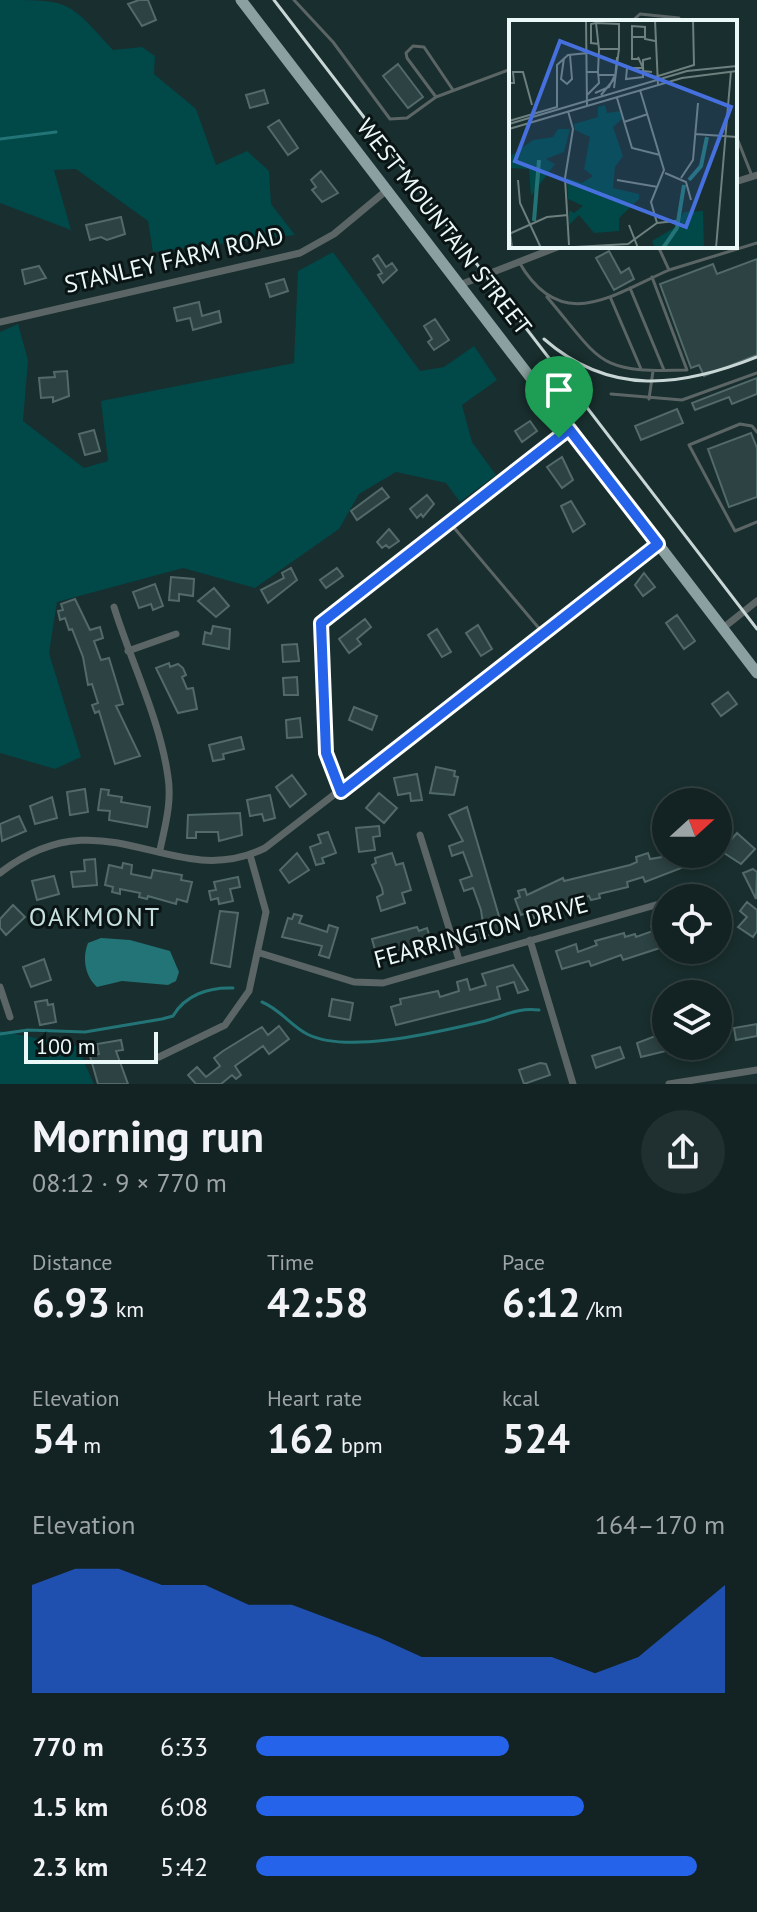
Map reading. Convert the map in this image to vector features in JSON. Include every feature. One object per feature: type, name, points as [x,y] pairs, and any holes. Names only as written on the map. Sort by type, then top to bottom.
[{"type":"main road","name":"WEST MOUNTAIN STREET","points":[[241,0],[462,284],[757,673]]},
{"type":"street","name":"STANLEY FARM ROAD","points":[[0,322],[300,253],[334,234],[387,190]]},
{"type":"street","points":[[462,284],[555,248]]},
{"type":"street","points":[[341,792],[326,753],[321,623],[569,429]]},
{"type":"street","points":[[0,873],[36,850],[83,838],[160,850],[192,860],[218,861],[250,855],[341,792],[658,544]]},
{"type":"street","points":[[723,628],[757,601]]},
{"type":"street","points":[[114,607],[144,692],[168,777],[169,809],[160,850]]},
{"type":"street","points":[[128,651],[176,634]]},
{"type":"street","points":[[420,835],[459,960]]},
{"type":"street","points":[[159,1057],[225,1025],[242,1005],[260,953],[266,912],[250,855]]},
{"type":"street","name":"FEARRINGTON DRIVE","points":[[260,953],[330,976],[383,983],[652,906]]},
{"type":"street","points":[[530,940],[573,1084]]},
{"type":"street","points":[[0,987],[10,1017]]},
{"type":"street","points":[[669,1084],[757,1070]]},
{"type":"lane","points":[[294,0],[341,52],[390,119],[407,118],[436,97],[509,70]]},
{"type":"lane","points":[[633,20],[640,14],[679,18]]},
{"type":"lane","points":[[436,97],[407,58],[406,53],[413,46],[424,47],[454,91]]},
{"type":"lane","points":[[737,137],[755,175]]},
{"type":"lane","points":[[547,297],[570,304],[611,299],[669,270],[757,243]]},
{"type":"lane","points":[[659,248],[669,270]]},
{"type":"lane","points":[[519,262],[599,359],[611,366],[641,371],[687,370],[652,277]]},
{"type":"lane","points":[[630,288],[665,371]]},
{"type":"lane","points":[[611,299],[641,371]]},
{"type":"lane","points":[[649,399],[653,371]]},
{"type":"lane","points":[[611,394],[649,399],[691,398],[757,373]]},
{"type":"lane","points":[[757,432],[752,426],[740,424],[689,445],[735,531],[757,522]]},
{"type":"lane","points":[[450,523],[544,634]]},
{"type":"shaded area","points":[[0,0],[42,1],[66,6],[86,21],[113,50],[142,47],[155,56],[154,74],[196,109],[216,165],[247,151],[269,171],[271,204],[295,235],[153,252],[148,221],[76,169],[54,170],[71,230],[0,203]]},
{"type":"shaded area","points":[[333,252],[420,371],[444,367],[474,346],[497,380],[462,405],[472,442],[496,475],[460,502],[446,483],[396,472],[359,494],[339,529],[255,588],[183,568],[57,602],[49,653],[81,757],[55,769],[0,753],[0,332],[18,324],[28,360],[23,421],[84,468],[108,461],[101,401],[294,363],[298,271]]},
{"type":"shaded area","points":[[101,938],[130,940],[170,951],[179,972],[176,981],[168,985],[122,981],[97,987],[87,972],[85,955],[88,943]]},
{"type":"shaded area","points":[[0,1031],[77,1046],[94,1084],[0,1084]]},
{"type":"building","points":[[148,0],[156,20],[142,26],[128,4]]},
{"type":"building","points":[[398,64],[423,97],[408,108],[383,76]]},
{"type":"building","points":[[264,90],[268,103],[250,108],[246,95]]},
{"type":"building","points":[[279,120],[298,148],[288,155],[268,127]]},
{"type":"building","points":[[321,171],[338,193],[322,202],[312,190],[316,187],[311,180]]},
{"type":"building","points":[[121,217],[125,234],[107,240],[101,237],[90,240],[86,225]]},
{"type":"building","points":[[609,251],[621,273],[629,268],[634,279],[614,290],[596,258]]},
{"type":"building","points":[[378,255],[386,267],[392,263],[397,270],[383,283],[378,275],[382,273],[373,259]]},
{"type":"building","points":[[757,259],[757,355],[704,376],[699,365],[691,368],[660,284],[713,264],[717,274]]},
{"type":"building","points":[[39,266],[46,278],[25,284],[22,270]]},
{"type":"building","points":[[284,279],[288,291],[270,297],[266,284]]},
{"type":"building","points":[[199,302],[202,316],[219,311],[221,322],[193,330],[190,318],[177,321],[174,308]]},
{"type":"building","points":[[435,319],[449,340],[434,350],[428,342],[432,339],[424,326]]},
{"type":"building","points":[[67,371],[69,396],[53,402],[53,397],[41,398],[39,378],[55,377],[54,372]]},
{"type":"building","points":[[757,378],[757,394],[732,404],[729,397],[695,410],[692,403]]},
{"type":"building","points":[[677,409],[683,423],[641,440],[635,426]]},
{"type":"building","points":[[530,421],[537,431],[522,442],[515,431]]},
{"type":"building","points":[[94,430],[100,451],[85,455],[79,434]]},
{"type":"building","points":[[751,433],[757,448],[757,497],[729,507],[708,449]]},
{"type":"building","points":[[562,457],[573,480],[562,488],[547,467]]},
{"type":"building","points":[[382,488],[389,497],[357,520],[351,511]]},
{"type":"building","points":[[427,495],[434,504],[423,517],[421,514],[417,518],[410,509]]},
{"type":"building","points":[[571,501],[585,524],[573,532],[561,506]]},
{"type":"building","points":[[389,529],[399,541],[389,548],[386,545],[382,548],[377,542]]},
{"type":"building","points":[[291,568],[297,580],[268,603],[261,590],[284,578],[282,573]]},
{"type":"building","points":[[337,568],[343,576],[326,588],[320,580]]},
{"type":"building","points":[[644,573],[655,587],[643,596],[635,585]]},
{"type":"building","points":[[171,577],[194,579],[193,596],[179,594],[179,601],[169,600]]},
{"type":"building","points":[[155,584],[163,606],[153,610],[151,604],[139,608],[133,592]]},
{"type":"building","points":[[214,588],[229,606],[216,617],[198,601]]},
{"type":"building","points":[[75,599],[90,630],[100,627],[103,638],[94,641],[101,660],[109,658],[123,704],[116,706],[140,756],[115,764],[99,711],[95,713],[92,705],[98,703],[92,684],[88,685],[83,657],[72,629],[69,630],[65,618],[60,620],[58,611],[63,610],[61,604]]},
{"type":"building","points":[[677,615],[695,641],[684,649],[666,623]]},
{"type":"building","points":[[365,619],[371,627],[357,639],[361,644],[349,653],[339,639]]},
{"type":"building","points":[[478,625],[492,649],[481,656],[466,633]]},
{"type":"building","points":[[213,626],[230,629],[229,649],[203,644],[205,632],[211,634]]},
{"type":"building","points":[[437,629],[451,652],[442,657],[428,635]]},
{"type":"building","points":[[297,644],[299,661],[283,662],[282,645]]},
{"type":"building","points":[[169,663],[170,667],[178,664],[183,668],[186,675],[182,677],[187,689],[193,688],[197,709],[178,713],[156,668]]},
{"type":"building","points":[[297,677],[298,695],[284,695],[283,678]]},
{"type":"building","points":[[728,692],[737,704],[721,716],[712,704]]},
{"type":"building","points":[[354,707],[377,716],[372,730],[349,720]]},
{"type":"building","points":[[300,718],[302,737],[287,738],[286,720]]},
{"type":"building","points":[[241,737],[244,749],[223,754],[224,759],[213,761],[209,745]]},
{"type":"building","points":[[436,767],[455,771],[454,776],[458,777],[454,795],[430,793]]},
{"type":"building","points":[[417,774],[422,800],[411,801],[410,793],[398,795],[394,778]]},
{"type":"building","points":[[292,775],[306,794],[290,807],[276,787]]},
{"type":"building","points":[[85,789],[88,812],[70,815],[67,792]]},
{"type":"building","points":[[101,789],[109,790],[108,795],[122,797],[121,802],[150,807],[147,827],[109,820],[110,811],[98,810]]},
{"type":"building","points":[[379,793],[397,808],[384,823],[366,808]]},
{"type":"building","points":[[270,795],[275,818],[264,821],[262,814],[250,816],[247,800]]},
{"type":"building","points":[[52,797],[57,818],[35,824],[30,806]]},
{"type":"building","points":[[467,807],[503,930],[478,939],[474,928],[483,924],[481,910],[473,888],[464,891],[460,880],[472,876],[463,852],[452,856],[449,846],[463,841],[449,815]]},
{"type":"building","points":[[240,813],[242,835],[219,841],[218,832],[196,832],[196,838],[187,838],[188,815]]},
{"type":"building","points":[[19,816],[26,831],[2,841],[0,824]]},
{"type":"building","points":[[379,826],[380,836],[373,837],[375,850],[359,852],[356,828]]},
{"type":"building","points":[[328,832],[336,853],[322,858],[324,863],[316,865],[310,847],[321,843],[318,835]]},
{"type":"building","points":[[737,833],[755,849],[741,864],[732,858],[732,839]]},
{"type":"building","points":[[297,853],[309,870],[289,883],[280,870]]},
{"type":"building","points":[[392,853],[396,865],[403,863],[411,890],[402,893],[405,903],[381,911],[377,897],[383,894],[382,888],[372,865],[376,863],[375,858]]},
{"type":"building","points":[[648,853],[652,859],[652,868],[681,868],[645,882],[643,877],[627,882],[628,887],[599,894],[600,898],[591,900],[589,896],[570,901],[534,918],[532,911],[521,915],[515,899],[520,897],[518,891],[525,889],[527,895],[563,878],[564,881],[630,865],[637,862],[636,857]]},
{"type":"building","points":[[95,859],[97,885],[73,887],[71,872],[85,871],[84,860]]},
{"type":"building","points":[[123,863],[132,865],[131,874],[151,878],[153,870],[182,875],[181,880],[192,882],[187,902],[177,899],[176,904],[148,896],[147,899],[139,897],[140,893],[120,889],[120,894],[112,892],[113,887],[105,885],[109,865],[122,868]]},
{"type":"building","points":[[753,869],[757,872],[756,899],[743,873]]},
{"type":"building","points":[[54,876],[59,894],[37,900],[32,881]]},
{"type":"building","points":[[238,877],[240,887],[230,889],[233,901],[219,904],[218,898],[211,900],[209,891],[216,890],[214,882]]},
{"type":"building","points":[[747,902],[757,910],[757,931],[753,937],[738,927],[747,917],[740,911]]},
{"type":"building","points":[[13,905],[25,917],[6,935],[0,928],[0,919]]},
{"type":"building","points":[[220,911],[238,913],[230,967],[211,963]]},
{"type":"building","points":[[294,914],[302,916],[299,923],[327,932],[329,925],[338,928],[329,958],[319,955],[322,946],[282,937],[288,918],[292,919]]},
{"type":"building","points":[[417,927],[419,931],[427,928],[433,946],[378,961],[372,939]]},
{"type":"building","points":[[652,931],[652,951],[623,960],[621,955],[591,966],[589,961],[562,969],[556,951],[576,944],[578,952],[597,945],[595,941],[624,933],[625,937],[635,934],[636,937]]},
{"type":"building","points":[[44,959],[51,980],[31,987],[23,967]]},
{"type":"building","points":[[513,965],[528,990],[518,993],[514,982],[497,987],[500,999],[396,1025],[391,1007],[401,1004],[400,999],[438,991],[440,997],[459,991],[457,982],[467,979],[470,990],[486,985],[482,974]]},
{"type":"building","points":[[332,999],[353,1003],[350,1020],[329,1016]]},
{"type":"building","points":[[47,1000],[48,1005],[53,1004],[56,1022],[40,1025],[35,1002]]},
{"type":"building","points":[[757,1024],[757,1036],[736,1040],[734,1028]]},
{"type":"building","points":[[279,1026],[289,1039],[269,1054],[263,1046],[235,1066],[241,1075],[236,1079],[232,1075],[221,1084],[196,1084],[188,1075],[197,1067],[206,1077],[220,1066],[214,1058],[223,1051],[262,1027],[268,1035]]},
{"type":"building","points":[[652,1037],[652,1054],[641,1057],[637,1043]]},
{"type":"building","points":[[121,1040],[123,1050],[116,1051],[128,1084],[98,1084],[90,1056],[99,1054],[97,1044]]},
{"type":"building","points":[[620,1047],[624,1058],[596,1068],[592,1056]]},
{"type":"building","points":[[546,1064],[550,1075],[524,1084],[519,1070]]},
{"type":"waterway","points":[[0,139],[56,132]]},
{"type":"waterway","points":[[0,1034],[28,1030],[85,1032],[162,1019],[173,1016],[184,1003],[198,994],[233,988]]},
{"type":"waterway","points":[[262,1002],[307,1034],[346,1042],[420,1035],[518,1011],[539,1010]]},
{"type":"railway","points":[[274,0],[757,629]]},
{"type":"railway","points":[[544,339],[569,358],[595,370],[621,378],[647,381],[701,375],[757,357]]},
{"type":"district","name":"OAKMONT","points":[[95,917]]},
{"type":"route","points":[[569,429],[658,544],[341,792],[326,753],[321,623],[559,438],[569,429]]}]
